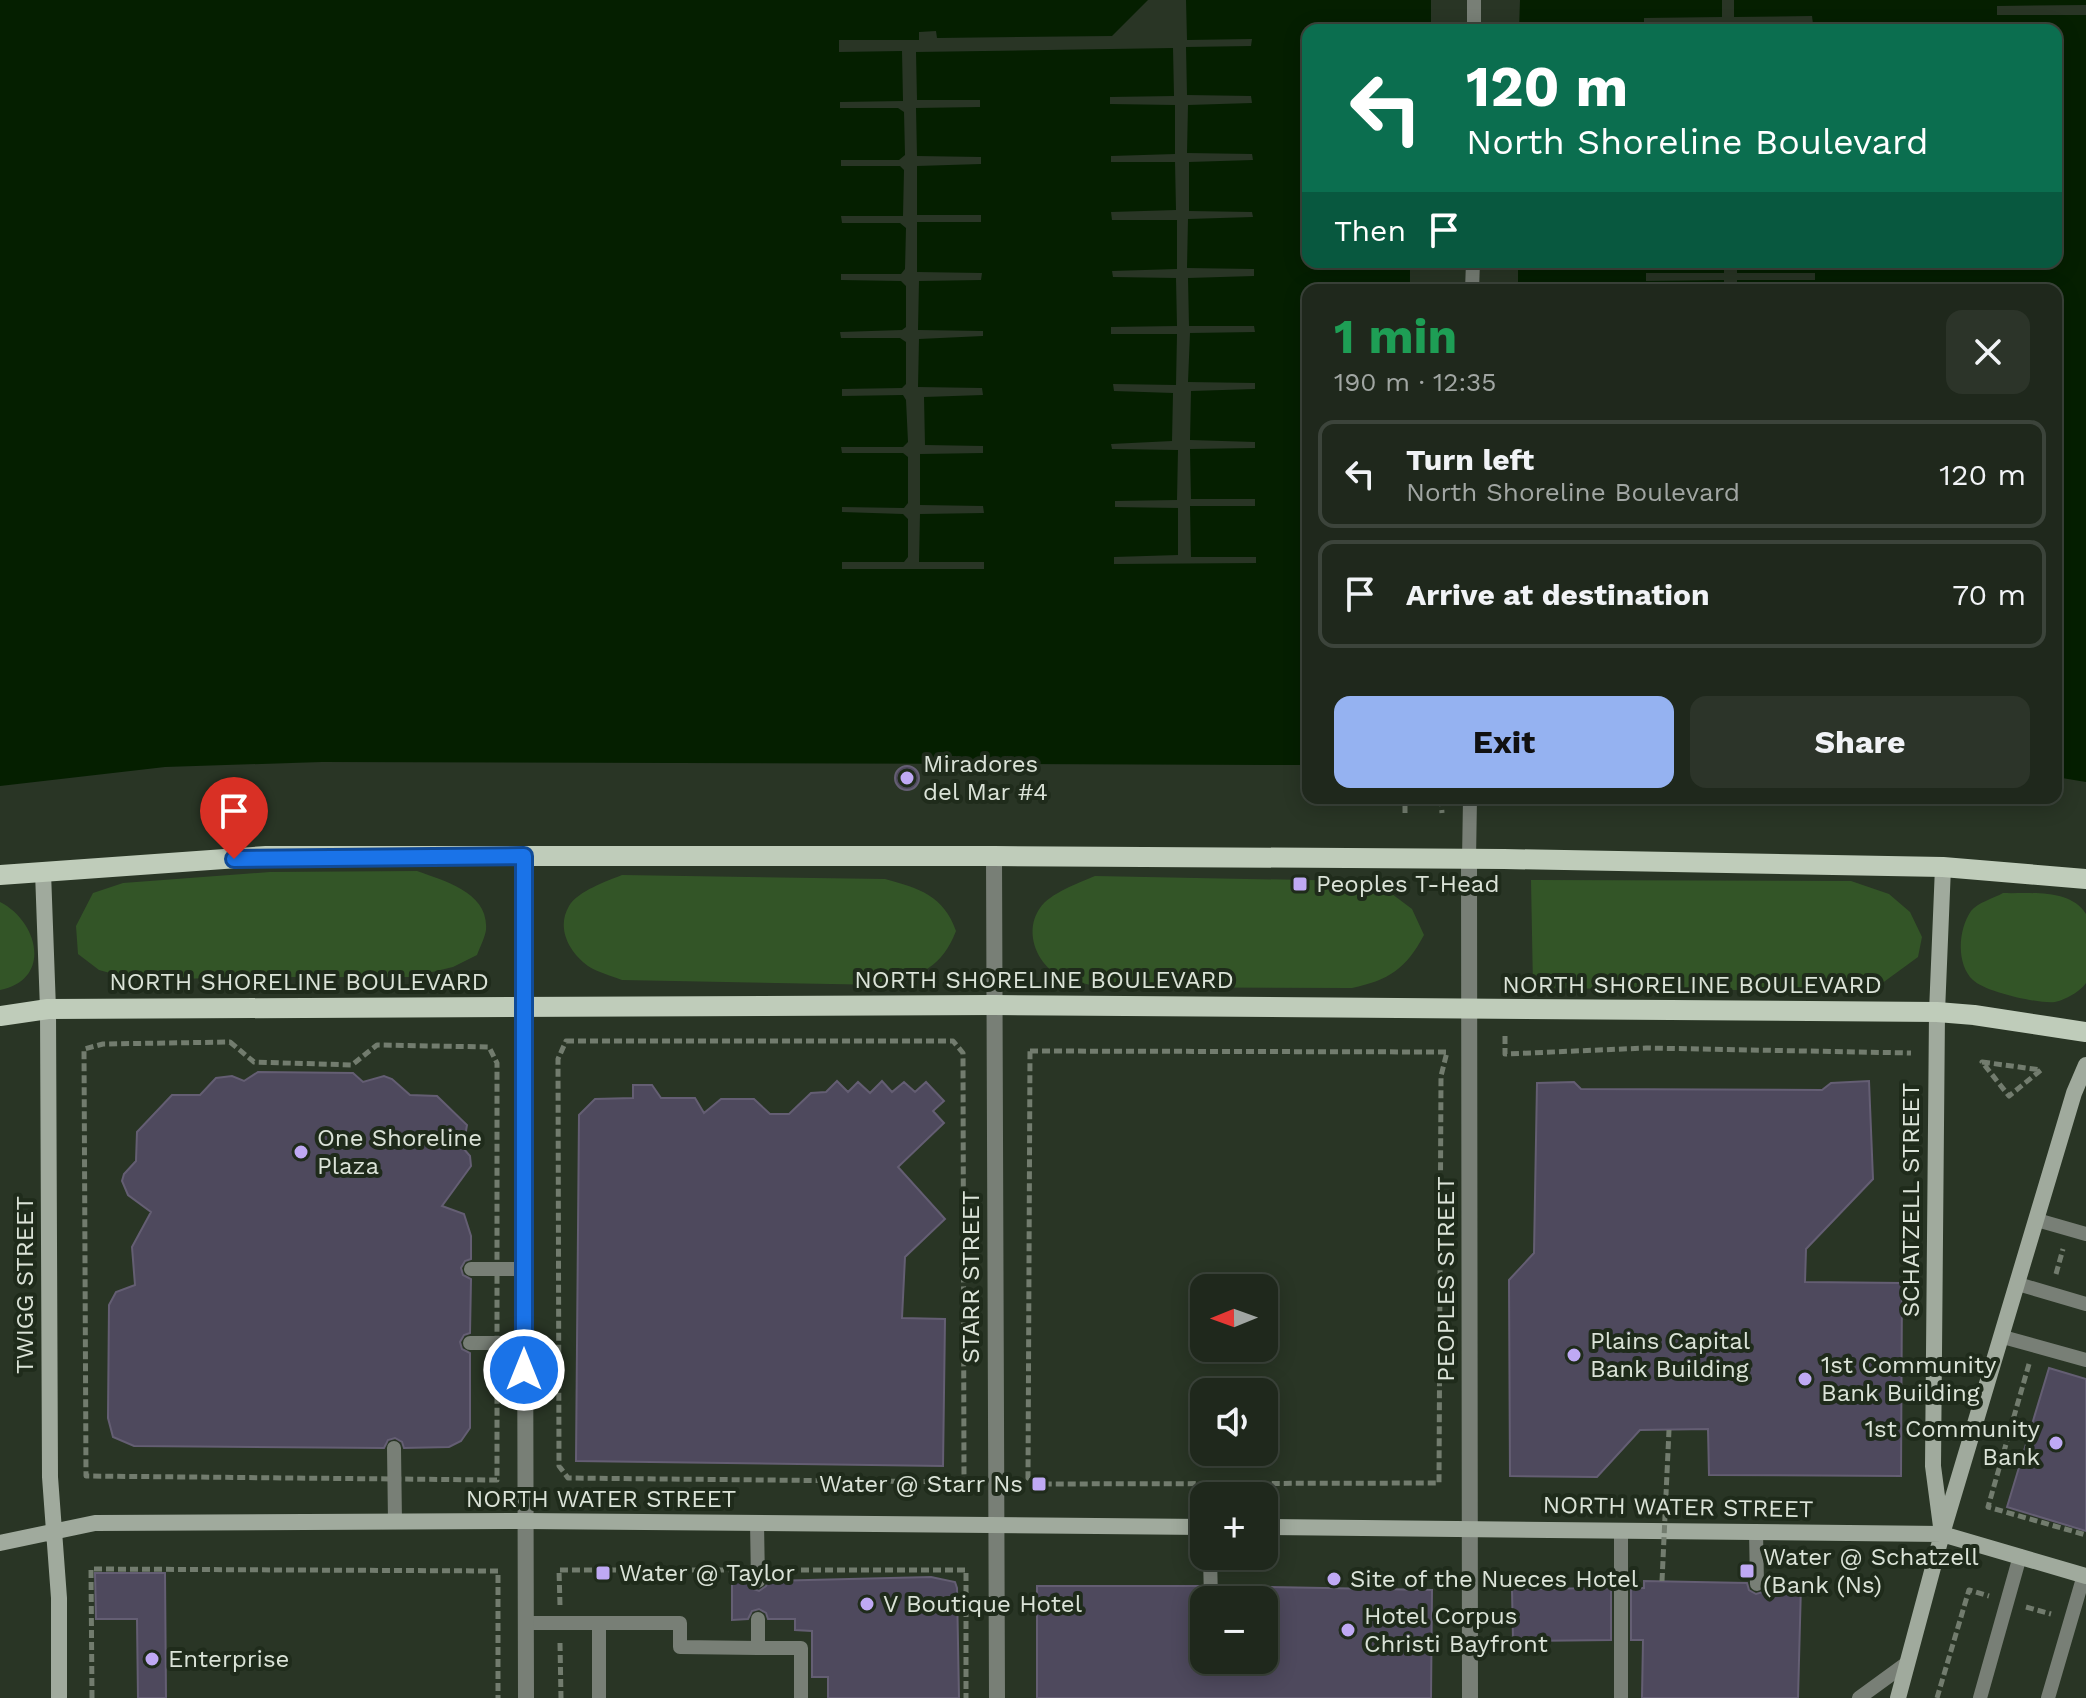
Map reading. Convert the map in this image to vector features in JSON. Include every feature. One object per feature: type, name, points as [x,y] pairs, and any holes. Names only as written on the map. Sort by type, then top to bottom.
[{"type":"main road","points":[[0,875],[266,856],[994,856],[1943,867],[2086,879]]},
{"type":"main road","name":"SCHATZELL STREET","points":[[1942,1534],[1933,1466],[1937,1012],[1943,867]]},
{"type":"main road","name":"TWIGG STREET","points":[[43,872],[48,1009],[49,1461],[59,1598],[59,1698]]},
{"type":"main road","name":"NORTH SHORELINE BOULEVARD","points":[[0,1016],[48,1009],[994,1005],[1937,1012],[2086,1032]]},
{"type":"main road","name":"SCHATZELL STREET","points":[[1898,1698],[1942,1534],[2074,1093],[2086,1065]]},
{"type":"main road","name":"NORTH WATER STREET","points":[[0,1543],[95,1523],[524,1521],[1190,1527]]},
{"type":"main road","name":"NORTH WATER STREET","points":[[1278,1527],[1942,1534],[2085,1576]]},
{"type":"street","points":[[524,856],[526,1698]]},
{"type":"street","name":"STARR STREET","points":[[994,856],[997,1698]]},
{"type":"street","name":"PEOPLES STREET","points":[[1469,860],[1470,1698]]},
{"type":"lane","points":[[1474,0],[1474,24]]},
{"type":"lane","points":[[1469,860],[1470,804]]},
{"type":"lane","points":[[2037,1220],[2086,1234]]},
{"type":"lane","points":[[471,1269],[524,1269]]},
{"type":"lane","points":[[2018,1284],[2086,1304]]},
{"type":"lane","points":[[2003,1337],[2086,1360]]},
{"type":"lane","points":[[470,1343],[524,1343]]},
{"type":"lane","points":[[394,1448],[395,1522]]},
{"type":"lane","points":[[757,1523],[758,1581]]},
{"type":"lane","points":[[1621,1530],[1621,1698]]},
{"type":"lane","points":[[1756,1532],[1757,1584]]},
{"type":"lane","points":[[1980,1698],[2020,1556]]},
{"type":"lane","points":[[2048,1698],[2085,1576]]},
{"type":"lane","points":[[758,1619],[758,1648]]},
{"type":"lane","points":[[525,1623],[680,1623],[680,1647],[801,1648],[801,1698]]},
{"type":"lane","points":[[599,1623],[599,1698]]},
{"type":"lane","points":[[1859,1698],[1907,1663]]},
{"type":"path","points":[[1405,804],[1405,813]]},
{"type":"path","points":[[1441,804],[1442,813]]},
{"type":"path","points":[[1505,1036],[1505,1054],[1646,1048],[1911,1053]]},
{"type":"path","points":[[566,1041],[953,1041],[963,1053],[964,1482],[568,1478],[559,1466],[558,1059],[566,1041]]},
{"type":"path","points":[[230,1042],[254,1062],[352,1065],[377,1045],[489,1047],[497,1063],[497,1269],[497,1480],[86,1476],[84,1049],[103,1044],[230,1042]]},
{"type":"path","points":[[1030,1051],[1447,1052],[1441,1076],[1439,1483],[1039,1484],[1028,1478],[1030,1051]]},
{"type":"path","points":[[1982,1062],[2012,1066],[2041,1070],[2009,1096],[1982,1062]]},
{"type":"path","points":[[2050,1293],[2069,1229]]},
{"type":"path","points":[[2035,1346],[1988,1507],[2086,1535]]},
{"type":"path","points":[[1662,1581],[1669,1430]]},
{"type":"path","points":[[92,1698],[91,1569],[498,1571],[498,1698]]},
{"type":"shaded area","points":[[0,0],[1431,0],[1431,24],[1302,24],[1302,268],[1429,268],[1429,284],[1302,284],[1302,765],[322,762],[165,767],[0,786]]},
{"type":"shaded area","points":[[1520,0],[2086,0],[2086,782],[2062,778],[2062,284],[1518,284],[1518,268],[2062,268],[2062,24],[1519,24]]},
{"type":"shaded area","points":[[417,871],[463,890],[480,906],[486,930],[477,955],[453,967],[411,977],[136,980],[99,970],[78,954],[76,926],[93,893],[123,883],[270,872]]},
{"type":"shaded area","points":[[622,875],[885,879],[929,895],[945,909],[956,931],[944,953],[929,968],[886,985],[622,980],[596,970],[581,960],[566,939],[564,923],[569,906],[579,896]]},
{"type":"shaded area","points":[[1095,876],[1356,881],[1388,891],[1412,909],[1424,935],[1403,965],[1395,971],[1352,988],[1099,987],[1066,979],[1053,972],[1040,957],[1033,937],[1035,917],[1045,903],[1065,889]]},
{"type":"shaded area","points":[[1531,880],[1851,881],[1889,894],[1910,912],[1922,937],[1918,957],[1881,984],[1838,991],[1533,988]]},
{"type":"shaded area","points":[[2003,893],[2060,896],[2079,906],[2086,914],[2086,983],[2072,995],[2055,1002],[2012,996],[1979,984],[1968,973],[1961,956],[1963,928],[1971,911]]},
{"type":"shaded area","points":[[0,902],[23,922],[31,935],[34,949],[28,974],[17,984],[0,990]]},
{"type":"pier","points":[[1148,0],[1186,0],[1187,40],[1252,39],[1251,46],[1186,47],[1187,95],[1251,96],[1252,103],[1188,105],[1187,153],[1252,154],[1253,160],[1189,162],[1189,211],[1252,212],[1253,217],[1188,219],[1187,268],[1254,269],[1254,276],[1188,278],[1189,326],[1254,326],[1255,332],[1190,333],[1188,382],[1255,383],[1255,389],[1191,391],[1190,440],[1255,442],[1255,448],[1190,449],[1191,499],[1255,499],[1255,506],[1190,506],[1191,557],[1256,557],[1256,563],[1114,564],[1114,557],[1178,555],[1178,508],[1115,507],[1115,501],[1177,500],[1178,450],[1112,449],[1111,444],[1172,441],[1173,393],[1114,391],[1113,384],[1176,385],[1177,334],[1111,334],[1111,327],[1177,326],[1176,278],[1113,277],[1112,271],[1177,269],[1177,220],[1112,220],[1111,212],[1176,210],[1175,162],[1111,162],[1111,156],[1175,154],[1175,105],[1110,104],[1110,97],[1174,96],[1173,48],[916,52],[917,100],[980,100],[980,107],[916,108],[917,156],[981,157],[981,164],[917,166],[917,215],[981,215],[981,222],[917,222],[917,272],[982,273],[981,280],[919,281],[918,330],[983,331],[983,336],[919,339],[918,387],[982,388],[983,395],[924,397],[925,445],[983,446],[983,453],[920,454],[920,505],[983,506],[984,513],[920,514],[919,562],[984,562],[984,569],[842,569],[842,562],[904,562],[908,557],[908,519],[903,514],[842,512],[842,507],[904,508],[908,503],[908,457],[903,453],[842,453],[841,447],[903,447],[908,442],[906,400],[903,395],[842,396],[842,389],[902,388],[906,384],[906,342],[900,338],[841,338],[840,332],[902,330],[906,327],[906,286],[901,281],[841,280],[841,274],[901,274],[905,269],[906,228],[900,223],[842,223],[841,216],[903,216],[904,170],[900,166],[841,166],[841,160],[899,160],[905,155],[904,112],[898,108],[840,108],[840,102],[903,101],[902,51],[839,52],[839,40],[919,40],[919,32],[936,31],[937,38],[1112,36]]},
{"type":"pier","points":[[1722,0],[1734,0],[1734,17],[1812,16],[1813,24],[1644,24],[1644,18],[1722,17]]},
{"type":"pier","points":[[2086,5],[2086,15],[1997,15],[1997,6]]},
{"type":"pier","points":[[1410,268],[1429,268],[1429,284],[1410,284]]},
{"type":"pier","points":[[1724,268],[1737,268],[1737,273],[1815,273],[1815,280],[1737,280],[1737,284],[1724,284],[1724,280],[1646,281],[1646,273],[1724,273]]},
{"type":"building","name":"Miradores del Mar #4","points":[[907,766],[916,769],[919,778],[916,787],[907,790],[898,787],[895,778],[898,769]]},
{"type":"building","points":[[258,1072],[353,1073],[363,1082],[384,1076],[410,1095],[437,1096],[467,1125],[463,1148],[470,1156],[471,1166],[442,1206],[464,1214],[471,1236],[471,1259],[465,1261],[461,1268],[463,1275],[471,1279],[470,1333],[464,1335],[460,1342],[462,1349],[470,1353],[470,1428],[461,1441],[449,1447],[404,1448],[402,1442],[395,1438],[388,1440],[384,1448],[134,1446],[113,1437],[108,1418],[109,1305],[116,1292],[135,1285],[132,1247],[151,1212],[128,1195],[122,1181],[136,1161],[137,1132],[172,1095],[200,1095],[216,1078],[232,1076],[244,1081]]},
{"type":"building","points":[[837,1081],[848,1092],[858,1082],[870,1093],[882,1081],[892,1092],[904,1082],[915,1092],[926,1082],[944,1101],[933,1111],[944,1123],[898,1167],[945,1219],[905,1257],[902,1318],[945,1319],[943,1466],[576,1461],[579,1115],[595,1099],[633,1098],[633,1085],[652,1085],[661,1098],[695,1098],[704,1113],[721,1099],[754,1099],[770,1114],[789,1114],[811,1093],[826,1092]]},
{"type":"building","points":[[1869,1081],[1873,1179],[1806,1249],[1805,1282],[1902,1283],[1901,1476],[1709,1475],[1708,1429],[1640,1430],[1597,1477],[1510,1476],[1509,1280],[1534,1253],[1537,1083],[1574,1082],[1581,1089],[1822,1090],[1831,1083]]},
{"type":"building","name":"1st Community Bank","points":[[2049,1368],[2086,1379],[2086,1531],[2007,1507]]},
{"type":"building","name":"Enterprise","points":[[95,1573],[165,1573],[166,1698],[138,1698],[137,1619],[96,1619]]},
{"type":"building","points":[[931,1577],[955,1582],[957,1588],[959,1698],[828,1698],[828,1677],[812,1677],[812,1631],[795,1630],[795,1619],[768,1619],[766,1613],[759,1609],[752,1611],[748,1619],[732,1620],[732,1582],[748,1581],[753,1589],[759,1591],[768,1581]]},
{"type":"building","points":[[1644,1581],[1747,1583],[1749,1590],[1756,1594],[1763,1592],[1767,1584],[1801,1585],[1798,1698],[1642,1698],[1643,1640],[1631,1640],[1631,1588],[1644,1588]]},
{"type":"building","points":[[1037,1586],[1190,1586],[1190,1674],[1278,1674],[1278,1587],[1432,1590],[1431,1698],[1037,1698]]},
{"type":"building","points":[[1611,1588],[1611,1640],[1513,1641],[1512,1589]]},
{"type":"place","name":"Miradores del Mar #4","points":[[907,778]]},
{"type":"place","name":"Peoples T-Head","points":[[1300,884]]},
{"type":"place","name":"One Shoreline Plaza","points":[[301,1152]]},
{"type":"place","name":"Plains Capital Bank Building","points":[[1574,1355]]},
{"type":"place","name":"1st Community Bank Building","points":[[1805,1379]]},
{"type":"place","name":"1st Community Bank","points":[[2056,1443]]},
{"type":"place","name":"Water @ Starr Ns","points":[[1039,1484]]},
{"type":"place","name":"Water @ Schatzell (Bank (Ns)","points":[[1747,1571]]},
{"type":"place","name":"Water @ Taylor","points":[[603,1573]]},
{"type":"place","name":"Site of the Nueces Hotel","points":[[1334,1579]]},
{"type":"place","name":"V Boutique Hotel","points":[[867,1604]]},
{"type":"place","name":"Hotel Corpus Christi Bayfront","points":[[1348,1630]]},
{"type":"place","name":"Enterprise","points":[[152,1659]]},
{"type":"route","points":[[234,859],[266,856],[524,856],[524,1370]]}]
